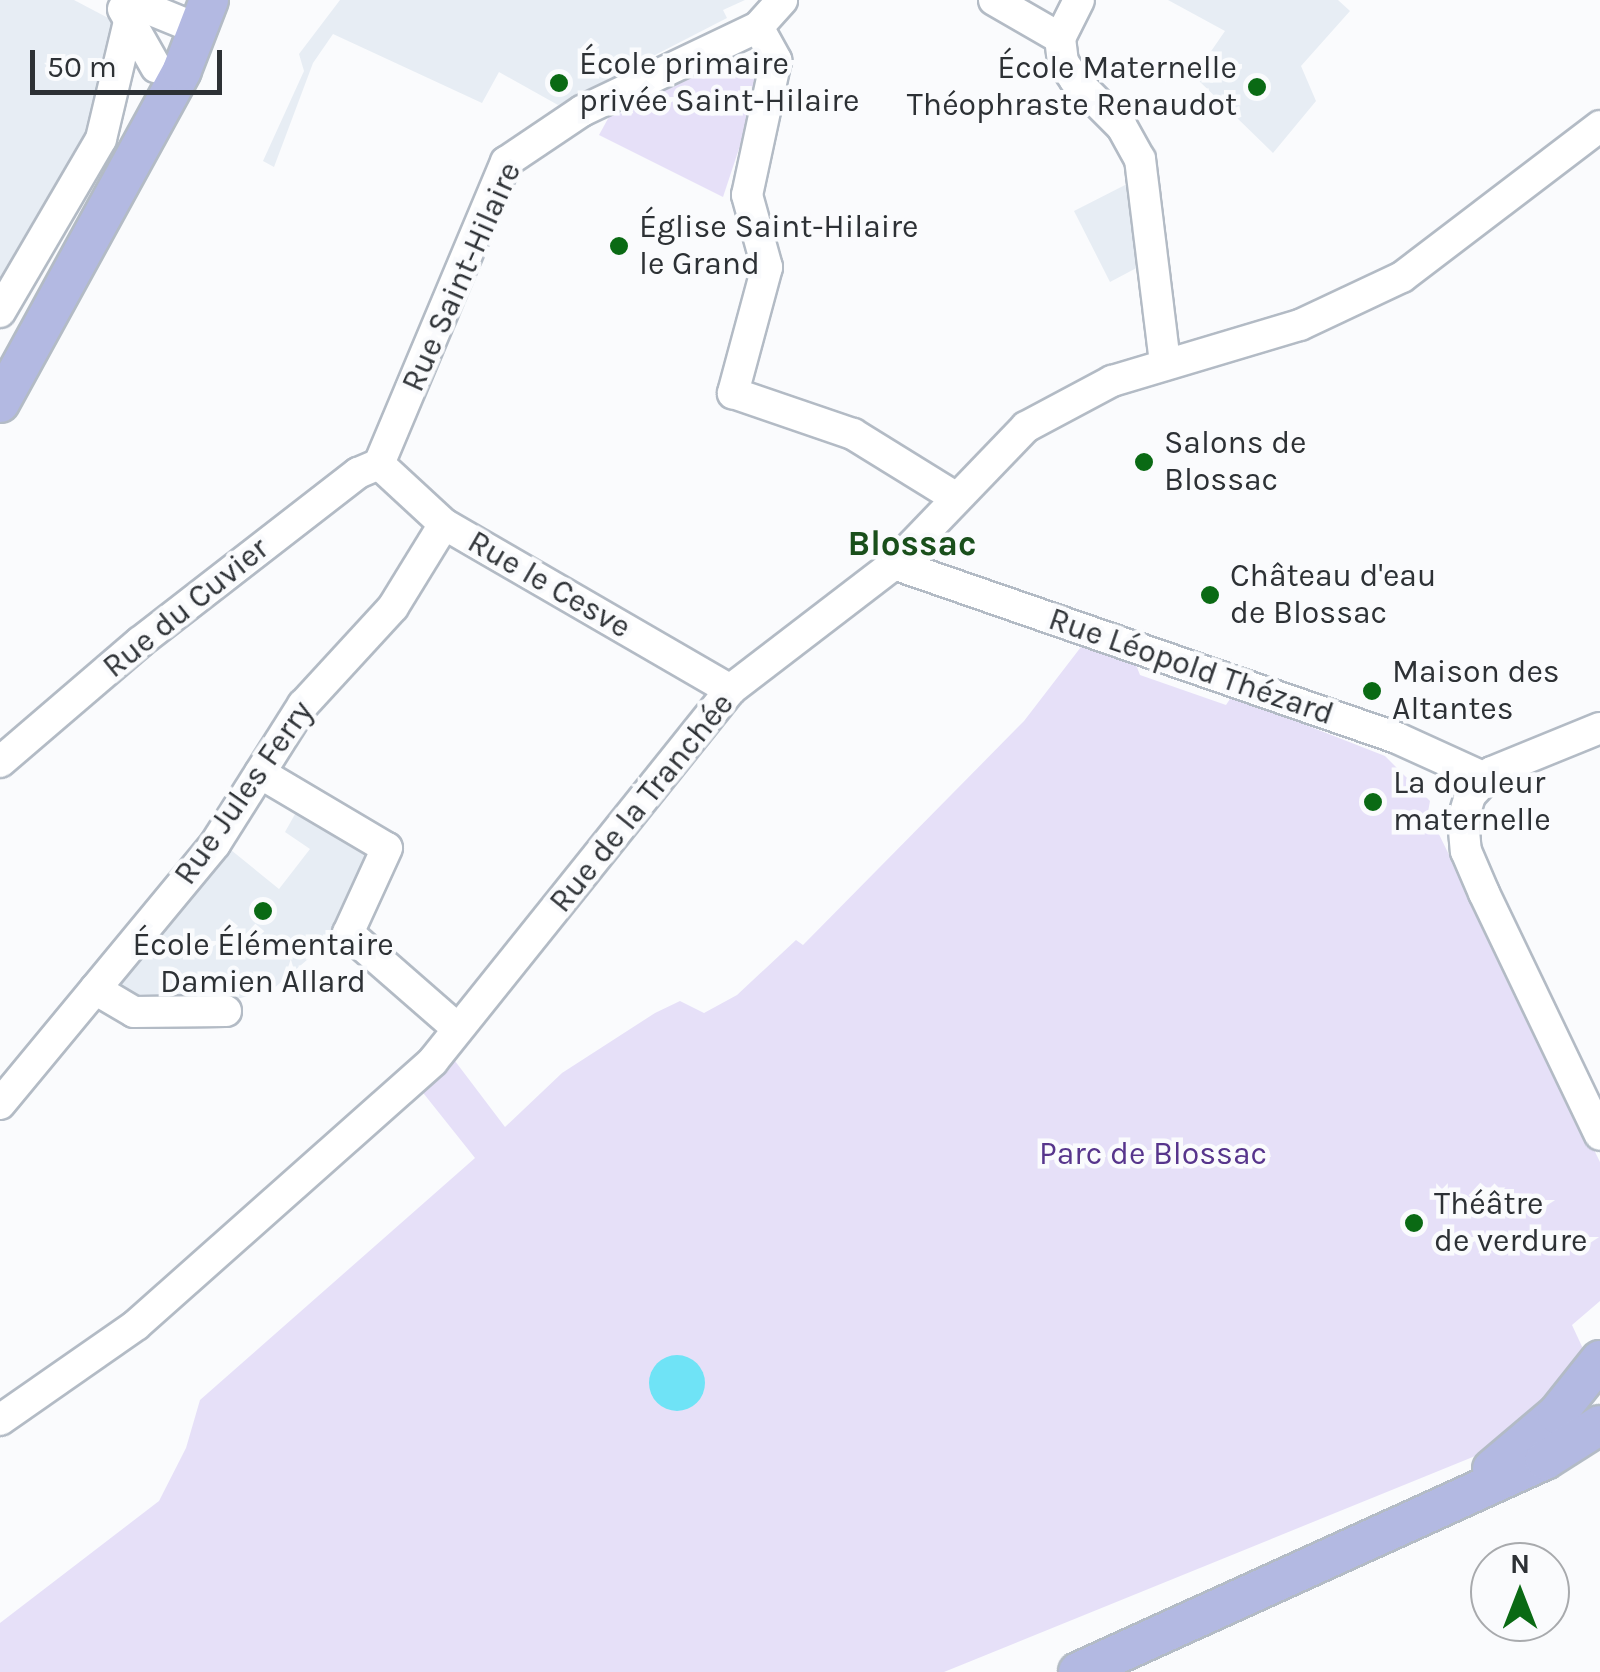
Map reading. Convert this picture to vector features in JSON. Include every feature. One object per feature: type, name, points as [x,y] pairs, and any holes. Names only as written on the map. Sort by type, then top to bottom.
[{"type":"main road","points":[[0,403],[124,180],[156,67],[163,8]]},
{"type":"main road","points":[[124,180],[163,8]]},
{"type":"main road","points":[[1427,1511],[1528,1439],[1600,1360]]},
{"type":"main road","points":[[1078,1672],[1545,1460],[1600,1425]]},
{"type":"street","name":"Rue Saint-Hilaire","points":[[379,464],[516,150],[758,27],[782,0]]},
{"type":"street","points":[[994,0],[1060,38]]},
{"type":"street","points":[[1079,0],[1060,38],[1063,62],[1074,80],[1134,142],[1165,363]]},
{"type":"street","points":[[0,312],[94,155],[108,120],[110,65],[163,8]]},
{"type":"street","points":[[758,27],[776,60],[747,195],[767,267],[733,394],[853,434],[955,497]]},
{"type":"street","name":"Rue de la Tranchée","points":[[0,1420],[136,1325],[430,1064],[730,690],[894,564],[1026,427],[1112,381],[1300,325],[1402,277],[1600,126]]},
{"type":"street","name":"Rue le Cesve","points":[[379,464],[444,524],[730,690]]},
{"type":"street","name":"Rue du Cuvier","points":[[0,762],[154,631],[358,472],[379,464]]},
{"type":"street","name":"Rue Jules Ferry","points":[[0,1104],[215,844],[303,705],[403,592],[444,524]]},
{"type":"street","name":"Rue Léopold Thézard","points":[[894,564],[1397,738],[1485,778]]},
{"type":"street","points":[[1600,728],[1485,778],[1464,812],[1466,852],[1600,1135]]},
{"type":"street","points":[[260,773],[387,848],[348,934],[457,1028]]},
{"type":"street","points":[[95,989],[134,1012],[226,1011]]},
{"type":"shaded area","points":[[0,0],[74,0],[112,20],[94,125],[0,293]]},
{"type":"shaded area","name":"École primaire privée Saint-Hilaire","points":[[340,0],[745,0],[723,10],[727,18],[558,105],[499,72],[482,103],[333,34],[313,63],[274,167],[263,161],[304,71],[299,54]]},
{"type":"shaded area","name":"École Maternelle Théophraste Renaudot","points":[[1168,0],[1338,0],[1350,11],[1301,66],[1316,101],[1273,153],[1194,76],[1225,31]]},
{"type":"shaded area","points":[[1129,183],[1144,264],[1110,282],[1074,211]]},
{"type":"shaded area","name":"École Élémentaire Damien Allard","points":[[299,807],[368,848],[372,861],[335,936],[273,989],[237,999],[135,1003],[112,986],[231,850],[279,889],[310,849],[285,832]]},
{"type":"green space","points":[[726,53],[761,73],[762,79],[723,197],[599,135],[610,115]]},
{"type":"green space","name":"Parc de Blossac","points":[[1084,643],[1134,660],[1140,675],[1226,705],[1232,696],[1385,756],[1430,801],[1428,812],[1600,1162],[1600,1301],[1572,1325],[1585,1353],[1560,1386],[1495,1448],[944,1672],[0,1672],[0,1623],[159,1501],[186,1448],[200,1400],[475,1158],[420,1089],[452,1057],[505,1127],[562,1073],[655,1013],[680,1001],[704,1013],[737,995],[796,940],[803,945],[1024,721]]},
{"type":"water","points":[[677,1355],[697,1363],[705,1383],[697,1403],[677,1411],[657,1403],[649,1383],[657,1363]]},
{"type":"place","name":"École primaire privée Saint-Hilaire","points":[[559,83]]},
{"type":"place","name":"École Maternelle Théophraste Renaudot","points":[[1257,87]]},
{"type":"place","name":"Église Saint-Hilaire le Grand","points":[[619,246]]},
{"type":"place","name":"Salons de Blossac","points":[[1144,462]]},
{"type":"place","name":"Château d'eau de Blossac","points":[[1210,595]]},
{"type":"place","name":"Maison des Altantes","points":[[1372,691]]},
{"type":"place","name":"La douleur maternelle","points":[[1373,802]]},
{"type":"place","name":"École Élémentaire Damien Allard","points":[[263,911]]},
{"type":"place","name":"Théâtre de verdure","points":[[1414,1223]]},
{"type":"district","name":"Blossac","points":[[912,544]]}]
